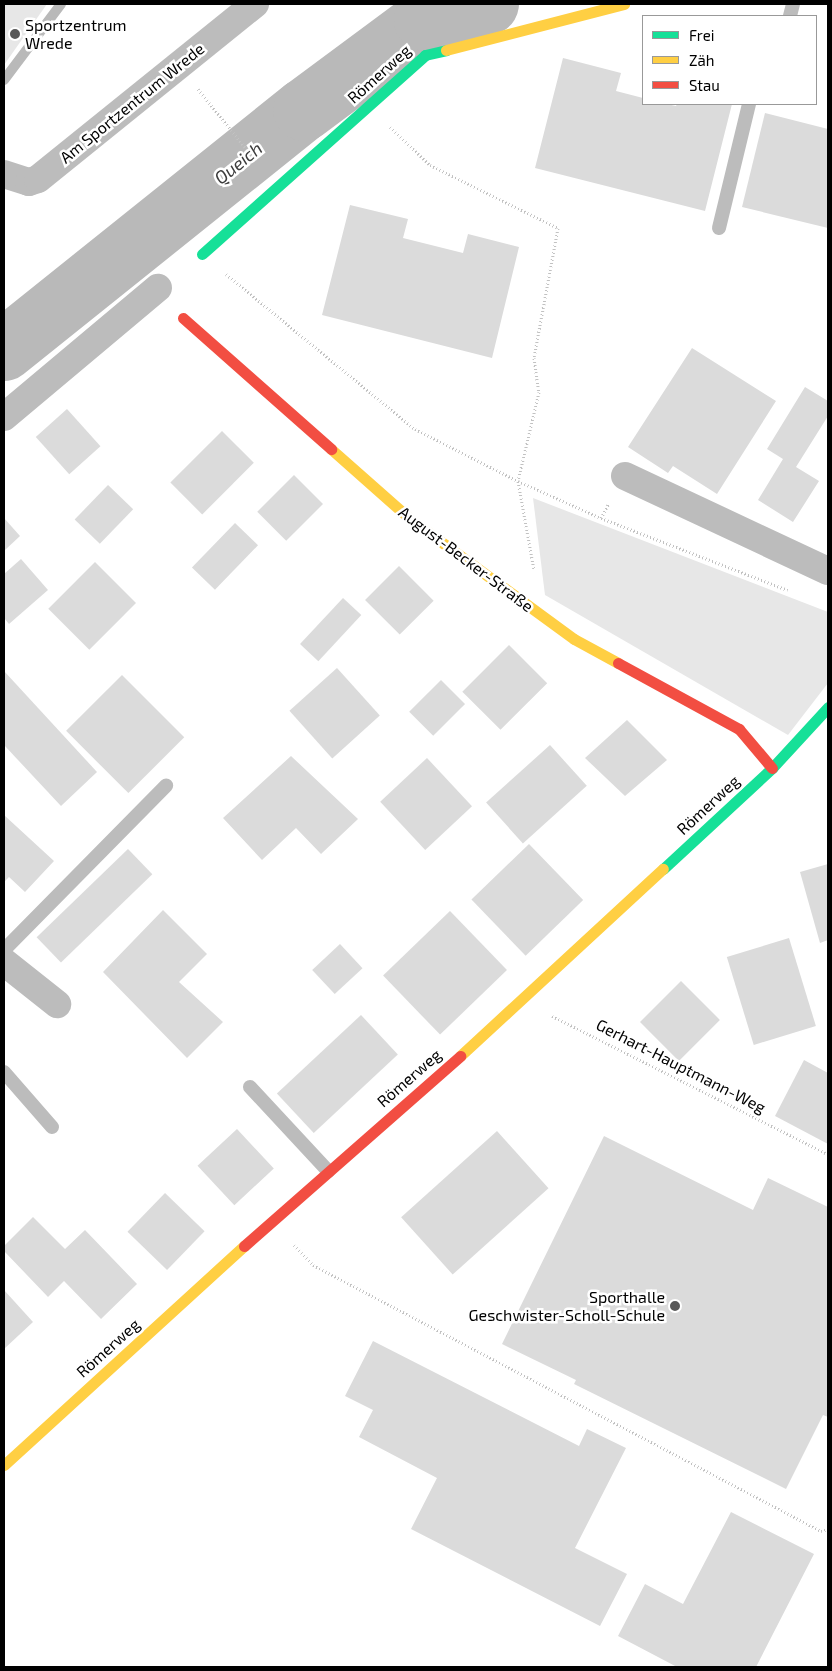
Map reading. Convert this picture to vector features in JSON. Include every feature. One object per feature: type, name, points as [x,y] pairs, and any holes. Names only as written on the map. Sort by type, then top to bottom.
[{"type":"street","name":"Am Sportzentrum Wrede","points":[[4,174],[29,182],[38,179],[178,64],[255,4]]},
{"type":"street","name":"Römerweg","points":[[202,254],[276,185],[425,55],[624,4]]},
{"type":"street","points":[[4,417],[158,288]]},
{"type":"street","name":"August-Becker-Straße","points":[[183,318],[410,519],[574,639],[739,729],[772,768]]},
{"type":"street","points":[[625,476],[828,571]]},
{"type":"street","name":"Römerweg","points":[[4,1465],[272,1221],[522,1001],[772,768],[828,707]]},
{"type":"street","points":[[4,962],[57,1004]]},
{"type":"lane","points":[[719,228],[749,105]]},
{"type":"lane","points":[[4,950],[166,786]]},
{"type":"lane","points":[[4,1072],[52,1127]]},
{"type":"lane","points":[[250,1087],[328,1171]]},
{"type":"path","points":[[178,64],[276,185]]},
{"type":"path","points":[[367,107],[430,165],[558,228],[534,358],[540,392],[518,481],[535,577],[521,602]]},
{"type":"path","points":[[202,254],[415,429],[518,481],[601,518],[792,592]]},
{"type":"path","name":"Gerhart-Hauptmann-Weg","points":[[522,1001],[828,1154]]},
{"type":"path","points":[[272,1221],[313,1265],[822,1531],[828,1529]]},
{"type":"shaded area","name":"Sportzentrum Wrede","points":[[4,4],[47,4],[4,65]]},
{"type":"shaded area","points":[[533,498],[828,612],[828,683],[788,735],[545,595]]},
{"type":"building","points":[[563,58],[621,73],[616,91],[642,98],[642,105],[732,105],[705,211],[535,168]]},
{"type":"building","points":[[765,113],[828,129],[828,228],[742,207]]},
{"type":"building","points":[[350,205],[408,219],[403,238],[463,253],[468,234],[519,247],[492,358],[322,315]]},
{"type":"building","points":[[692,348],[776,401],[717,494],[673,466],[668,473],[628,447]]},
{"type":"building","points":[[805,387],[828,401],[828,416],[796,467],[819,481],[793,522],[758,500],[783,459],[767,449]]},
{"type":"building","points":[[67,409],[100,446],[69,474],[36,437]]},
{"type":"building","points":[[222,431],[254,463],[202,514],[170,483]]},
{"type":"building","points":[[294,475],[323,504],[286,541],[257,512]]},
{"type":"building","points":[[108,485],[133,509],[100,544],[75,520]]},
{"type":"building","points":[[4,518],[20,536],[4,551]]},
{"type":"building","points":[[235,523],[258,545],[215,590],[192,568]]},
{"type":"building","points":[[21,559],[48,590],[9,624],[4,618],[4,574]]},
{"type":"building","points":[[95,562],[136,603],[89,650],[48,609]]},
{"type":"building","points":[[399,566],[434,601],[400,635],[365,600]]},
{"type":"building","points":[[343,598],[361,615],[318,661],[300,644]]},
{"type":"building","points":[[509,645],[547,683],[501,730],[462,692]]},
{"type":"building","points":[[337,668],[380,716],[332,758],[289,711]]},
{"type":"building","points":[[4,671],[97,772],[61,806],[4,745]]},
{"type":"building","points":[[122,675],[184,737],[128,793],[66,731]]},
{"type":"building","points":[[441,680],[465,704],[433,736],[409,712]]},
{"type":"building","points":[[627,720],[667,760],[625,796],[585,758]]},
{"type":"building","points":[[550,745],[587,786],[523,843],[486,803]]},
{"type":"building","points":[[291,756],[358,819],[321,854],[296,828],[262,860],[223,818]]},
{"type":"building","points":[[427,758],[472,806],[425,850],[380,802]]},
{"type":"building","points":[[4,815],[54,861],[25,892],[9,877],[4,882]]},
{"type":"building","points":[[529,844],[583,900],[526,956],[471,900]]},
{"type":"building","points":[[128,849],[152,874],[61,962],[37,937]]},
{"type":"building","points":[[828,864],[828,940],[820,943],[800,872]]},
{"type":"building","points":[[163,910],[207,954],[179,982],[223,1022],[187,1058],[103,972]]},
{"type":"building","points":[[450,911],[507,970],[440,1035],[383,976]]},
{"type":"building","points":[[789,938],[816,1026],[754,1045],[727,957]]},
{"type":"building","points":[[340,944],[363,968],[335,994],[312,970]]},
{"type":"building","points":[[681,981],[720,1020],[679,1061],[640,1022]]},
{"type":"building","points":[[361,1015],[398,1054],[314,1133],[277,1093]]},
{"type":"building","points":[[804,1060],[828,1073],[828,1144],[775,1116]]},
{"type":"building","points":[[237,1129],[274,1168],[234,1205],[198,1166]]},
{"type":"building","points":[[497,1131],[549,1188],[453,1275],[401,1217]]},
{"type":"building","name":"Sporthalle Geschwister-Scholl-Schule","points":[[604,1136],[753,1210],[768,1178],[828,1207],[828,1417],[823,1415],[786,1489],[574,1384],[576,1380],[502,1344]]},
{"type":"building","points":[[165,1193],[205,1231],[167,1270],[127,1232]]},
{"type":"building","points":[[33,1217],[65,1249],[85,1230],[137,1284],[101,1319],[64,1281],[48,1297],[4,1251],[4,1246]]},
{"type":"building","points":[[4,1290],[33,1322],[4,1349]]},
{"type":"building","points":[[373,1341],[579,1446],[587,1429],[626,1448],[575,1548],[627,1574],[600,1626],[411,1529],[437,1478],[359,1437],[373,1410],[345,1396]]},
{"type":"building","points":[[731,1512],[814,1554],[756,1667],[677,1667],[618,1636],[645,1584],[683,1604]]},
{"type":"waterway","points":[[4,80],[61,4]]},
{"type":"waterway","name":"Queich","points":[[4,350],[304,110],[425,20],[488,4]]},
{"type":"traffic: fast","points":[[202,254],[425,55],[446,50]]},
{"type":"traffic: fast","points":[[663,869],[772,768],[828,707]]},
{"type":"traffic: slow","points":[[446,50],[624,4]]},
{"type":"traffic: slow","points":[[331,449],[410,519],[574,639],[618,663]]},
{"type":"traffic: slow","points":[[460,1056],[663,869]]},
{"type":"traffic: slow","points":[[4,1465],[244,1246]]},
{"type":"traffic: jam","points":[[183,318],[331,449]]},
{"type":"traffic: jam","points":[[618,663],[739,729],[772,768]]},
{"type":"traffic: jam","points":[[244,1246],[460,1056]]},
{"type":"place","name":"Sportzentrum Wrede","points":[[15,34]]},
{"type":"place","name":"Sporthalle Geschwister-Scholl-Schule","points":[[675,1306]]}]
